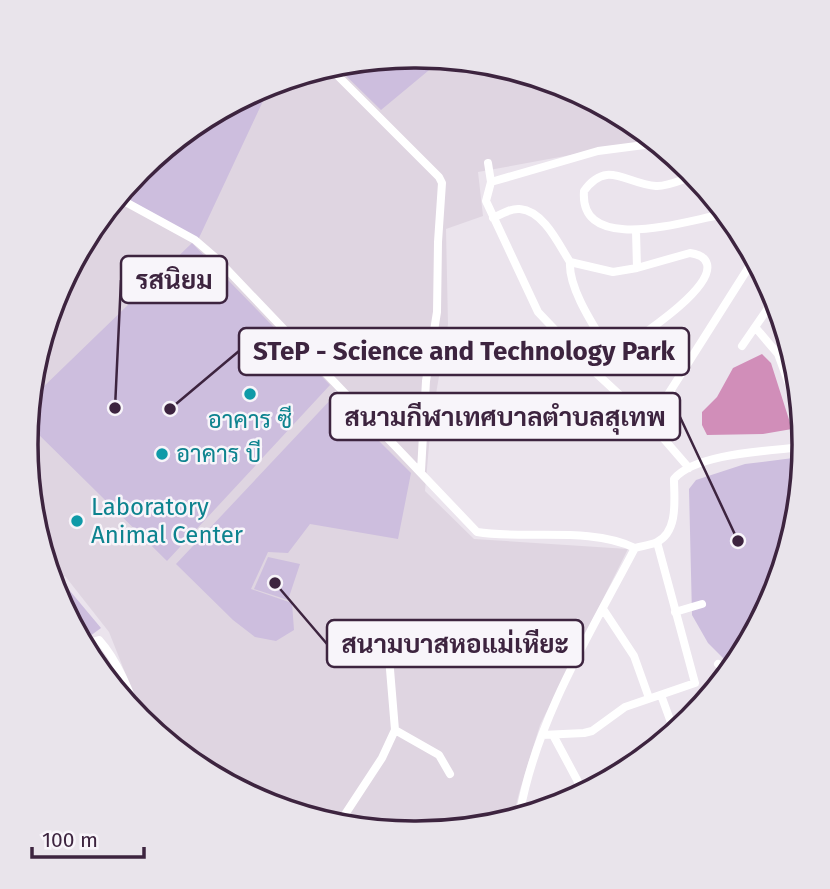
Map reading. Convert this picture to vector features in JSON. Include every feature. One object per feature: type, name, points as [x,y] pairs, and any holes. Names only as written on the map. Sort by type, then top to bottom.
[{"type":"street","points":[[338,76],[442,183],[437,312],[426,381],[421,471]]},
{"type":"street","points":[[491,182],[598,151],[643,145]]},
{"type":"street","points":[[488,163],[491,182],[485,201],[538,312],[596,373],[650,423],[690,468]]},
{"type":"street","points":[[682,179],[657,186],[611,174],[593,180],[584,191],[584,198],[591,215],[615,229],[636,231],[715,216]]},
{"type":"street","points":[[126,203],[195,240],[217,259],[477,531],[489,534],[574,535],[625,543],[635,548],[657,542],[672,522],[675,511],[674,479],[690,468],[729,455],[792,448]]},
{"type":"street","points":[[493,218],[521,208],[538,217],[545,225],[570,262],[569,273],[612,356]]},
{"type":"street","points":[[636,231],[637,268]]},
{"type":"street","points":[[570,262],[606,271],[637,268],[690,253],[697,254],[708,265],[697,288],[671,314],[612,356],[596,373]]},
{"type":"street","points":[[650,423],[748,269]]},
{"type":"street","points":[[742,346],[767,310]]},
{"type":"street","points":[[755,327],[778,354],[784,370]]},
{"type":"street","points":[[542,735],[592,731],[625,707],[695,682],[657,542]]},
{"type":"street","points":[[521,805],[542,735],[556,699],[635,548]]},
{"type":"street","points":[[676,612],[702,604]]},
{"type":"street","points":[[603,609],[634,656],[649,698]]},
{"type":"street","points":[[345,814],[382,758],[395,730],[387,633]]},
{"type":"street","points":[[94,641],[99,640],[107,650],[125,685]]},
{"type":"street","points":[[662,695],[671,721]]},
{"type":"street","points":[[395,730],[439,755],[450,774]]},
{"type":"street","points":[[552,735],[579,783]]},
{"type":"shaded area","points":[[415,68],[464,71],[536,88],[603,118],[639,142],[478,172],[483,216],[446,229],[448,324],[431,423],[425,491],[474,539],[628,549],[540,725],[516,807],[488,814],[440,820],[366,818],[294,801],[248,782],[186,743],[134,695],[109,632],[65,576],[63,578],[51,542],[39,469],[39,420],[51,347],[77,278],[102,235],[132,196],[186,146],[227,118],[294,88],[366,71]]},
{"type":"shaded area","points":[[390,69],[431,69],[381,110],[345,75]]},
{"type":"shaded area","points":[[263,100],[198,240],[129,200],[167,161],[206,131]]},
{"type":"shaded area","points":[[192,243],[330,385],[167,561],[38,434],[43,387]]},
{"type":"shaded area","points":[[762,354],[771,363],[791,429],[763,434],[707,435],[702,425],[702,412],[717,397],[733,368]]},
{"type":"shaded area","points":[[334,396],[411,473],[398,539],[310,524],[288,553],[268,552],[251,589],[292,603],[294,630],[276,641],[255,637],[233,620],[176,564]]},
{"type":"shaded area","points":[[791,458],[784,518],[772,566],[753,611],[724,659],[708,643],[692,615],[689,489],[696,480],[745,464]]},
{"type":"shaded area","points":[[268,557],[300,564],[288,600],[254,589]]},
{"type":"shaded area","points":[[66,586],[101,628],[91,636]]},
{"type":"place","name":"อาคาร ซี","points":[[250,394]]},
{"type":"place","name":"รสนิยม","points":[[115,408]]},
{"type":"place","name":"STeP - Science and Technology Park","points":[[170,409]]},
{"type":"place","name":"อาคาร บี","points":[[162,454]]},
{"type":"place","name":"Laboratory Animal Center","points":[[77,521]]},
{"type":"place","name":"สนามกีฬาเทศบาลตำบลสุเทพ","points":[[738,541]]},
{"type":"place","name":"สนามบาสหอแม่เหียะ","points":[[275,583]]}]
